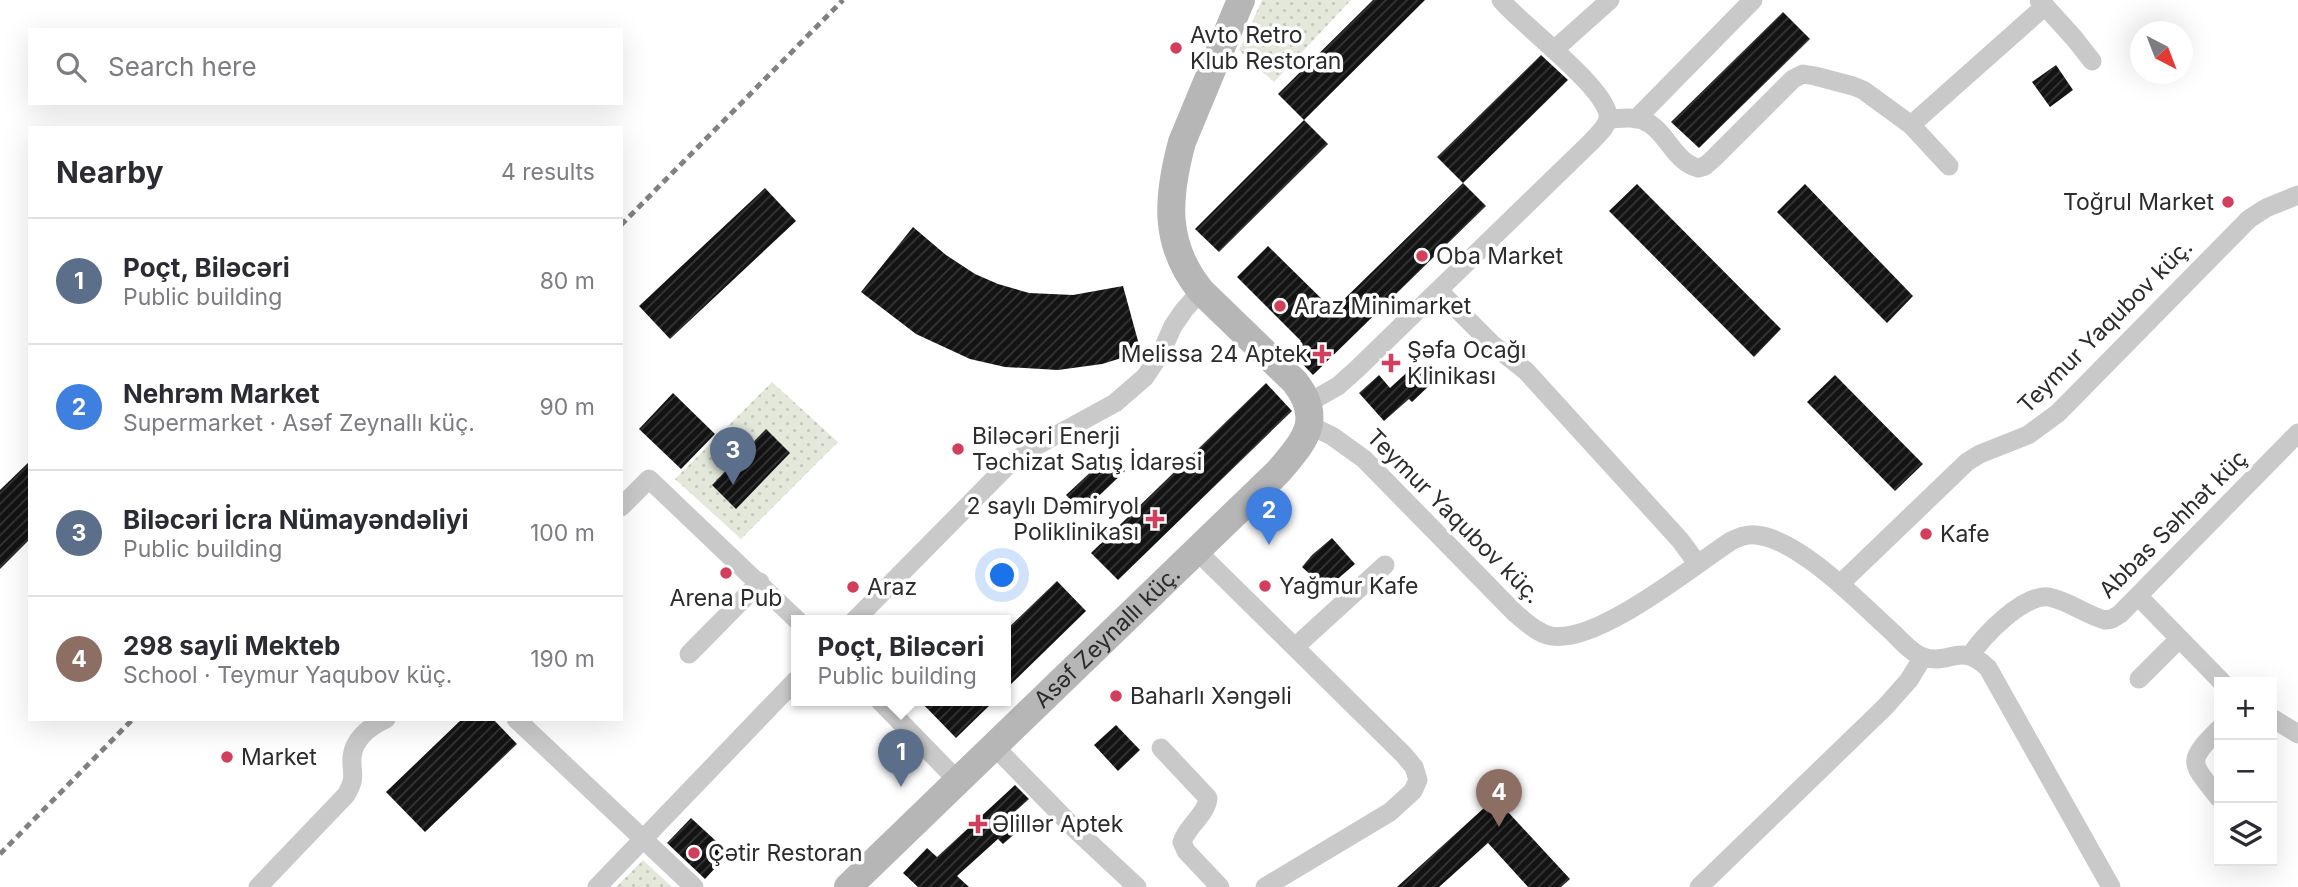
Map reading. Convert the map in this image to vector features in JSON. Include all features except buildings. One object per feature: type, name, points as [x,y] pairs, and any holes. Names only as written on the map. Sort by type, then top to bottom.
[{"type":"main road","points":[[1241,0],[1182,142],[1175,166],[1170,216],[1175,243],[1189,276],[1294,382],[1308,414]]},
{"type":"main road","name":"Asəf Zeynallı küç.","points":[[848,887],[1279,471],[1304,439],[1308,414]]},
{"type":"street","points":[[1308,414],[1439,291],[1592,141],[1608,119],[1602,100],[1501,0]]},
{"type":"street","points":[[1554,50],[1610,0]]},
{"type":"street","points":[[1636,119],[1754,0]]},
{"type":"street","points":[[1911,125],[2042,3],[2092,61]]},
{"type":"street","points":[[1608,119],[1644,120],[1654,127],[1685,162],[1698,168],[1714,158],[1793,79],[1802,74],[1863,90],[1911,125],[1949,166]]},
{"type":"street","name":"Teymur Yaqubov küç.","points":[[1308,414],[1364,458],[1515,613],[1547,635],[1573,635],[1600,625],[1657,592],[1697,563],[1744,535],[1754,535],[1788,547],[1840,584],[1968,462],[1980,454],[2028,435],[2058,413],[2249,219],[2266,208],[2298,195]]},
{"type":"street","points":[[859,615],[1006,467],[1038,445],[1115,403],[1145,377],[1161,353],[1173,326],[1202,291]]},
{"type":"street","points":[[1439,291],[1492,344],[1526,371],[1680,540],[1697,563]]},
{"type":"street","name":"Abbas Səhhət küç","points":[[1971,655],[1990,631],[2031,599],[2045,597],[2058,600],[2105,620],[2120,614],[2298,433]]},
{"type":"street","points":[[623,505],[649,479],[792,615]]},
{"type":"street","points":[[1196,550],[1404,755],[1414,767],[1418,780],[1413,791],[1390,812],[1265,887]]},
{"type":"street","points":[[1295,647],[1385,565]]},
{"type":"street","points":[[689,654],[760,582]]},
{"type":"street","points":[[1840,584],[1908,647],[1923,657],[1971,655],[1989,668],[2111,887]]},
{"type":"street","points":[[2139,597],[2217,677]]},
{"type":"street","points":[[2139,679],[2179,639]]},
{"type":"street","points":[[1699,887],[1885,707],[1909,680],[1923,657]]},
{"type":"street","points":[[597,887],[791,685]]},
{"type":"street","points":[[885,706],[958,781]]},
{"type":"street","points":[[258,887],[346,795],[353,782],[352,757],[355,746],[365,733],[383,721]]},
{"type":"street","points":[[518,721],[694,887]]},
{"type":"street","points":[[2277,721],[2298,734]]},
{"type":"street","points":[[2214,734],[2195,755],[2194,761],[2196,768],[2214,791]]},
{"type":"street","points":[[994,746],[1136,887]]},
{"type":"street","points":[[1161,748],[1208,798],[1208,805],[1185,833],[1182,842],[1186,851],[1220,887]]},
{"type":"shaded area","points":[[1262,0],[1351,0],[1274,82],[1239,50]]},
{"type":"shaded area","points":[[772,382],[838,442],[741,539],[675,479]]},
{"type":"shaded area","points":[[643,860],[672,887],[616,887]]},
{"type":"railway","points":[[623,223],[843,0]]},
{"type":"railway","points":[[0,854],[131,721]]},
{"type":"place","name":"Avto Retro Klub Restoran","points":[[1176,48]]},
{"type":"place","name":"Toğrul Market","points":[[2228,202]]},
{"type":"place","name":"Oba Market","points":[[1422,256]]},
{"type":"place","name":"Araz Minimarket","points":[[1280,306]]},
{"type":"place","name":"Melissa 24 Aptek","points":[[1322,354]]},
{"type":"place","name":"Şəfa Ocağı Klinikası","points":[[1391,363]]},
{"type":"place","name":"Biləcəri Enerji Təchizat Satış İdarəsi","points":[[958,449]]},
{"type":"place","name":"Biləcəri İcra Nümayəndəliyi","points":[[733,485]]},
{"type":"place","name":"2 saylı Dəmiryol Poliklinikası","points":[[1155,519]]},
{"type":"place","name":"Kafe","points":[[1926,534]]},
{"type":"place","name":"Nehrəm Market","points":[[1269,545]]},
{"type":"place","name":"Arena Pub","points":[[726,573]]},
{"type":"place","name":"Yağmur Kafe","points":[[1265,586]]},
{"type":"place","name":"Araz","points":[[853,587]]},
{"type":"place","name":"Baharlı Xəngəli","points":[[1116,696]]},
{"type":"place","name":"Market","points":[[227,757]]},
{"type":"place","name":"Poçt, Biləcəri","points":[[901,787]]},
{"type":"place","name":"Əlillər Aptek","points":[[978,824]]},
{"type":"place","name":"298 sayli Mekteb","points":[[1499,827]]},
{"type":"place","name":"Çətir Restoran","points":[[694,853]]}]
